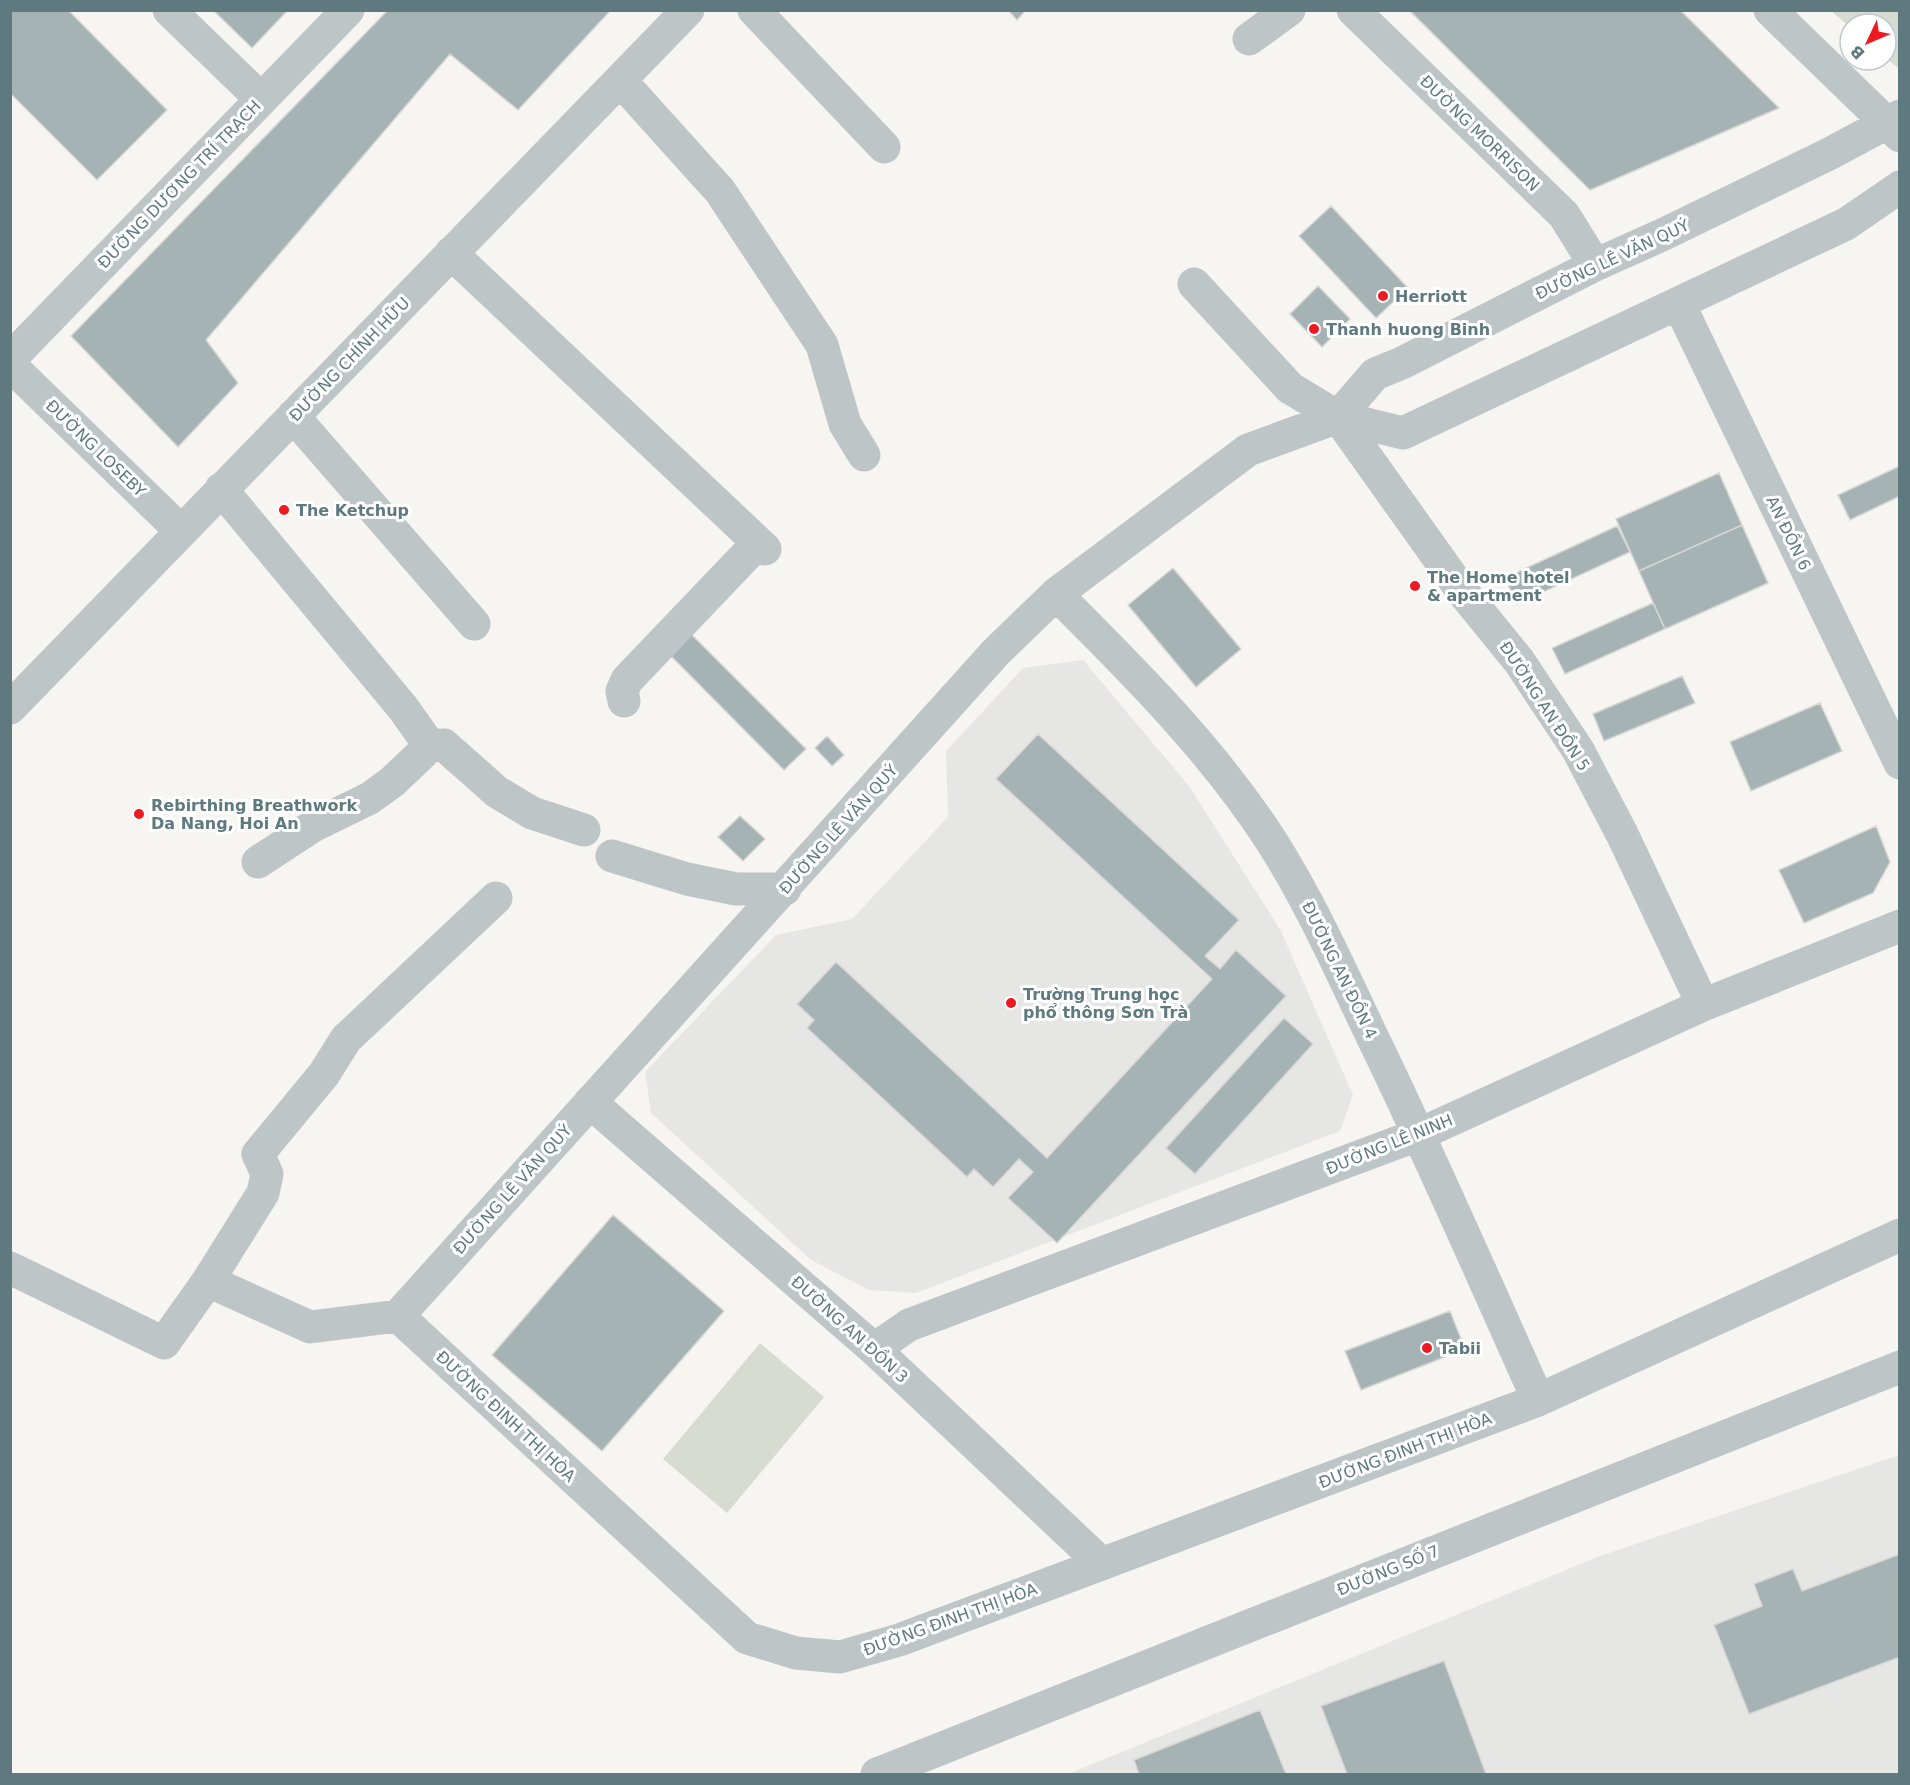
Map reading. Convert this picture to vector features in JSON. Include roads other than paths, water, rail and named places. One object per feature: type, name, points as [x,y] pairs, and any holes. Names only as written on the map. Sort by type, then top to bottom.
[{"type":"street","points":[[169,10],[261,99]]},
{"type":"street","name":"ĐƯỜNG DƯƠNG TRÍ TRẠCH","points":[[10,359],[348,10]]},
{"type":"street","name":"ĐƯỜNG CHÍNH HỮU","points":[[10,708],[688,10]]},
{"type":"street","points":[[754,10],[884,147]]},
{"type":"street","points":[[1249,39],[1289,10]]},
{"type":"street","name":"ĐƯỜNG MORRISON","points":[[1353,10],[1564,215],[1595,264]]},
{"type":"street","points":[[1770,10],[1896,125]]},
{"type":"street","points":[[620,80],[720,191],[822,345],[845,424],[864,455]]},
{"type":"street","name":"ĐƯỜNG LÊ VĂN QUÝ","points":[[398,1316],[785,889],[996,652],[1056,594],[1248,450],[1338,417],[1375,374],[1402,363],[1595,264],[1896,125]]},
{"type":"street","points":[[1338,417],[1403,434],[1846,224],[1899,188]]},
{"type":"street","points":[[451,253],[761,546],[627,680],[622,691],[624,701]]},
{"type":"street","name":"ĐƯỜNG AN ĐỒN 5","points":[[1194,284],[1290,388],[1338,417],[1462,591],[1519,661],[1578,750],[1622,834],[1703,1005]]},
{"type":"street","name":"AN ĐỒN 6","points":[[1680,304],[1899,763]]},
{"type":"street","name":"ĐƯỜNG LOSEBY","points":[[10,365],[181,531]]},
{"type":"street","points":[[293,416],[474,624]]},
{"type":"street","points":[[221,489],[403,708],[430,746]]},
{"type":"street","name":"ĐƯỜNG AN ĐỒN 4","points":[[1056,594],[1164,702],[1230,782],[1272,842],[1315,916],[1420,1134],[1538,1400]]},
{"type":"street","points":[[258,862],[313,826],[370,798],[392,782],[430,746],[444,745],[497,792],[532,813],[584,830]]},
{"type":"street","points":[[612,856],[687,879],[736,889],[785,889]]},
{"type":"street","points":[[10,1268],[164,1343],[208,1281],[263,1193],[267,1174],[258,1154],[324,1074],[346,1039],[496,898]]},
{"type":"street","name":"ĐƯỜNG LÊ NINH","points":[[874,1349],[909,1324],[1420,1134],[1703,1005],[1899,926]]},
{"type":"street","name":"ĐƯỜNG AN ĐỒN 3","points":[[590,1102],[874,1349],[1102,1564]]},
{"type":"street","name":"ĐƯỜNG ĐINH THỊ HÒA","points":[[398,1316],[747,1638],[796,1653],[840,1657],[899,1640],[1538,1400],[1899,1235]]},
{"type":"street","points":[[208,1281],[310,1327],[398,1316]]},
{"type":"street","name":"ĐƯỜNG SỐ 7","points":[[877,1774],[1899,1367]]},
{"type":"place","name":"Herriott","points":[[1383,296]]},
{"type":"place","name":"Thanh huong Binh","points":[[1314,329]]},
{"type":"place","name":"The Ketchup","points":[[284,510]]},
{"type":"place","name":"The Home hotel & apartment","points":[[1415,586]]},
{"type":"place","name":"Rebirthing Breathwork Da Nang, Hoi An","points":[[139,814]]},
{"type":"place","name":"Trường Trung học phổ thông Sơn Trà","points":[[1011,1003]]},
{"type":"place","name":"Tabii","points":[[1427,1348]]}]
